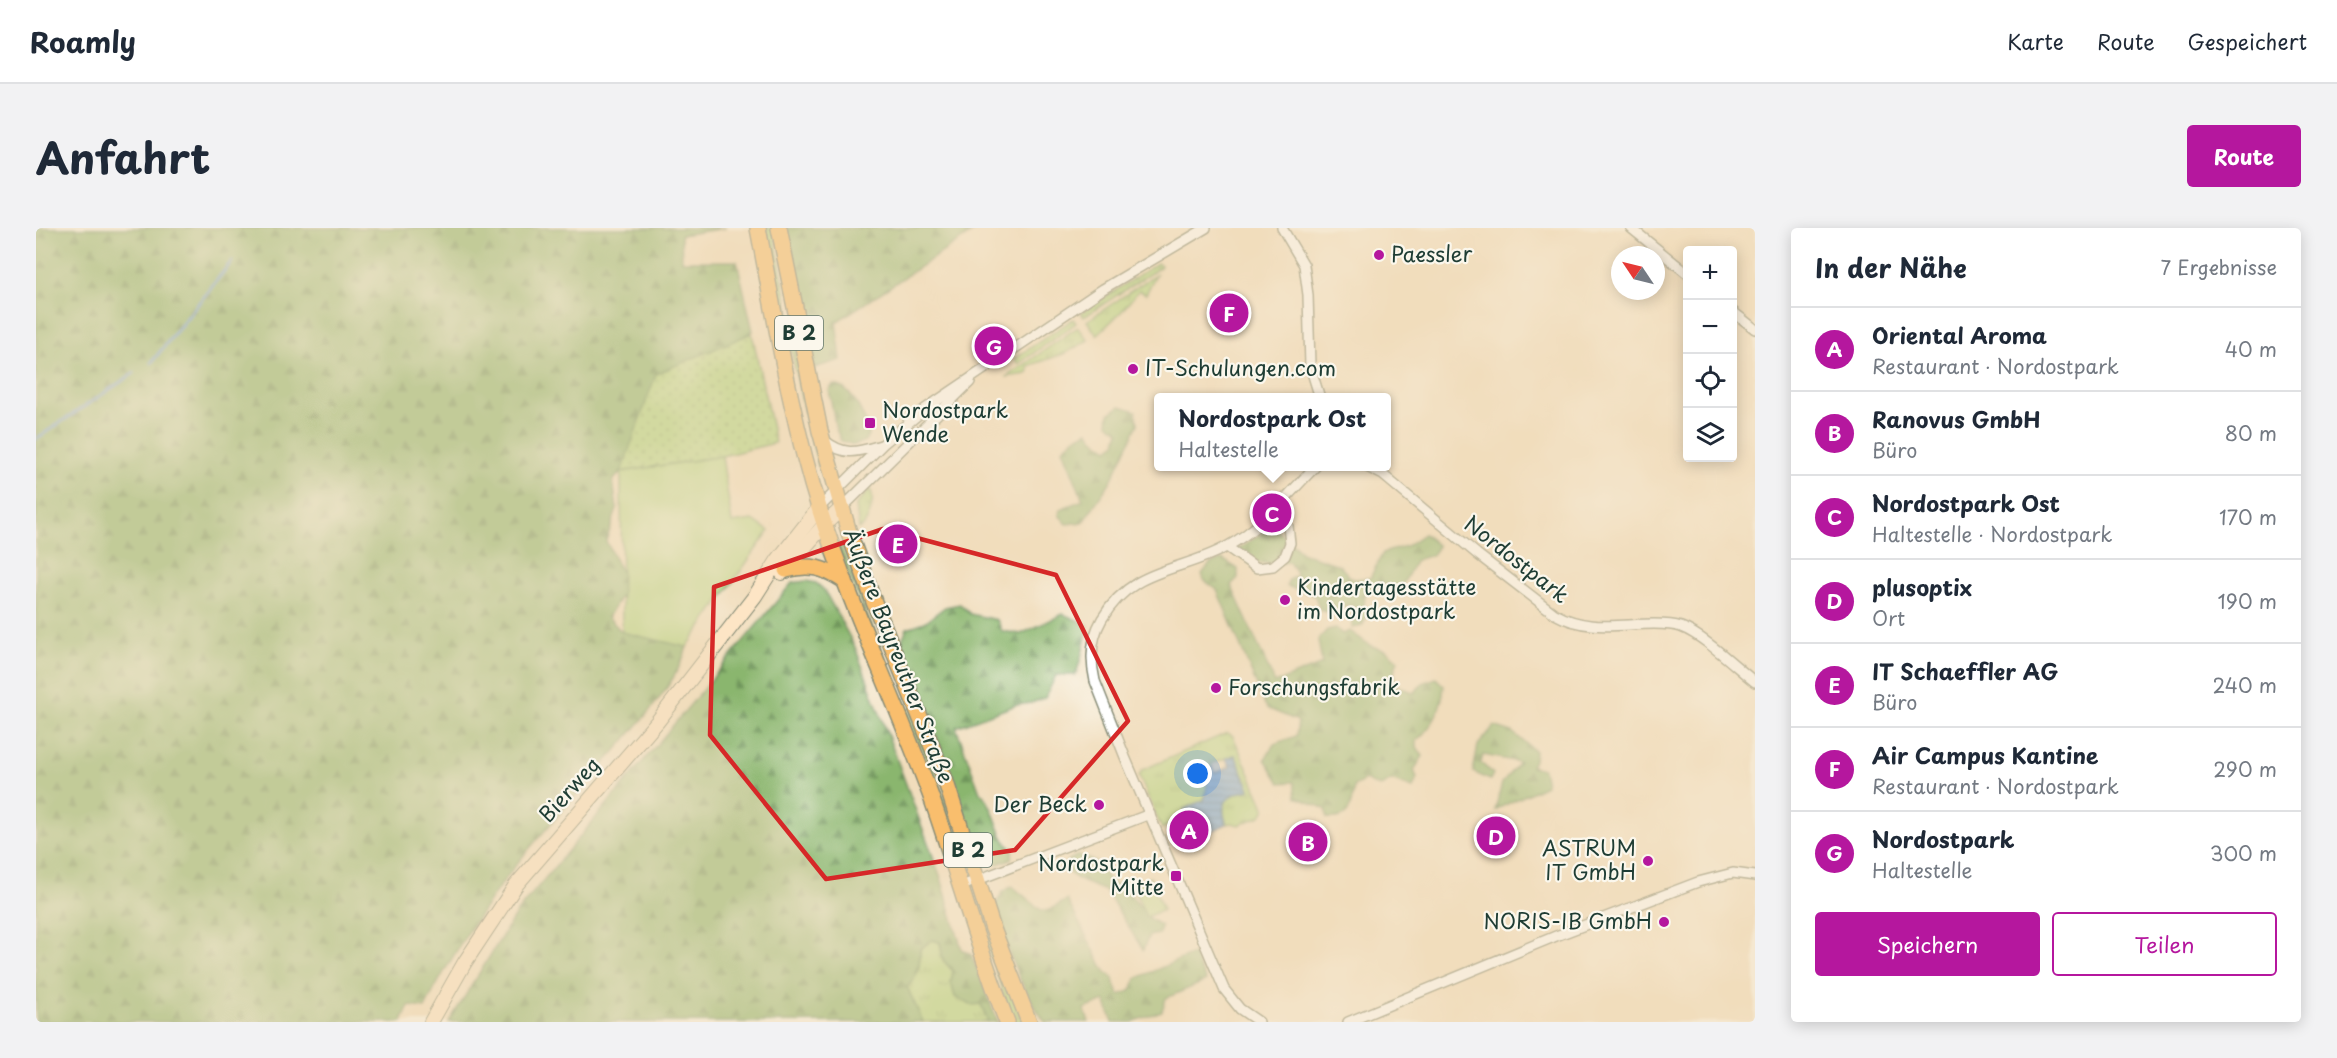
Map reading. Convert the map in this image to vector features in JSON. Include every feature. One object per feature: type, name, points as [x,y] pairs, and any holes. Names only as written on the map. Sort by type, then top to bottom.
[{"type":"main road","name":"Äußere Bayreuther Straße","points":[[758,228],[788,385],[819,508],[844,581],[927,786],[981,955],[1007,1022]]},
{"type":"main road","name":"Äußere Bayreuther Straße","points":[[779,228],[821,438],[835,490],[874,602],[945,779],[1003,956],[1029,1022]]},
{"type":"main road","name":"Bierweg","points":[[431,1022],[465,962],[516,885],[657,722],[755,596],[778,560],[819,508]]},
{"type":"main road","name":"Bierweg","points":[[755,596],[786,570],[825,524],[841,509]]},
{"type":"main road","points":[[786,570],[803,566],[818,567],[833,573],[844,581]]},
{"type":"street","points":[[841,509],[873,480],[978,374],[1103,289],[1206,228]]},
{"type":"street","points":[[1282,228],[1304,265],[1308,295],[1310,366],[1318,393]]},
{"type":"street","points":[[1631,228],[1683,270]]},
{"type":"street","points":[[1737,315],[1755,329]]},
{"type":"street","name":"Bierweg","points":[[819,508],[883,444],[934,402],[978,374]]},
{"type":"street","points":[[821,438],[829,444],[851,452],[883,444]]},
{"type":"street","points":[[1259,1022],[1240,1009],[1224,989],[1095,681],[1091,650],[1098,626],[1111,603],[1129,586],[1150,575],[1167,571],[1227,547],[1256,528],[1311,471]]},
{"type":"street","name":"Nordostpark","points":[[1375,471],[1383,475],[1477,554],[1555,614],[1568,621],[1586,626],[1638,624],[1680,626],[1693,632],[1755,682]]},
{"type":"street","points":[[1227,547],[1257,568],[1273,566],[1285,556],[1290,543],[1288,526],[1276,509]]},
{"type":"street","points":[[959,887],[1150,814]]},
{"type":"street","points":[[1348,1022],[1556,936],[1698,882],[1733,873],[1755,876]]},
{"type":"highlighted area","points":[[883,529],[1056,575],[1128,721],[1015,850],[826,879],[710,735],[714,587]]},
{"type":"green space","points":[[36,228],[726,228],[681,235],[682,261],[737,261],[753,331],[654,386],[648,439],[613,481],[617,509],[606,541],[628,585],[608,617],[622,632],[687,647],[682,660],[669,685],[652,708],[524,855],[497,890],[470,929],[425,1008],[409,1006],[402,1022],[36,1022]]},
{"type":"green space","points":[[766,228],[773,228],[801,377],[821,465],[818,466],[801,397]]},
{"type":"green space","points":[[787,228],[979,228],[836,322],[841,360],[814,368]]},
{"type":"green space","points":[[1157,263],[1161,265],[1160,267],[1084,317],[1081,313]]},
{"type":"green space","points":[[1156,274],[1146,294],[1139,290],[1121,312],[1097,335],[1087,321]]},
{"type":"green space","points":[[1073,319],[1076,323],[1018,364],[1014,359]]},
{"type":"green space","points":[[1078,327],[1088,340],[1066,353],[1028,366],[1027,374],[1006,377]]},
{"type":"green space","points":[[752,333],[775,443],[722,456],[621,472],[656,374]]},
{"type":"green space","points":[[833,385],[846,390],[856,403],[869,433],[865,441],[854,445],[841,441],[836,429],[829,390]]},
{"type":"green space","points":[[1120,406],[1136,411],[1138,424],[1111,481],[1083,522],[1067,524],[1059,515],[1060,509],[1083,500],[1063,449],[1075,438],[1088,431],[1094,439],[1108,449],[1116,443],[1119,431],[1108,423],[1109,414]]},
{"type":"green space","points":[[722,456],[732,523],[753,520],[769,531],[687,647],[622,632],[621,472]]},
{"type":"green space","points":[[870,489],[872,499],[870,511],[866,522],[859,529],[856,505]]},
{"type":"green space","points":[[1272,526],[1303,553],[1339,565],[1352,579],[1370,578],[1383,553],[1406,546],[1424,534],[1438,546],[1432,555],[1416,560],[1402,586],[1381,584],[1365,595],[1364,606],[1368,614],[1362,626],[1352,628],[1355,606],[1346,605],[1337,615],[1320,610],[1315,596],[1287,586],[1288,581],[1297,574],[1289,562],[1261,563],[1236,551]]},
{"type":"green space","points":[[840,544],[888,670],[922,736],[967,872],[927,759],[908,722],[837,545]]},
{"type":"green space","points":[[1222,559],[1238,569],[1238,578],[1231,585],[1275,683],[1322,664],[1318,640],[1327,630],[1336,628],[1342,634],[1350,631],[1371,646],[1386,650],[1398,660],[1394,672],[1397,685],[1414,693],[1423,683],[1436,678],[1444,686],[1436,716],[1417,740],[1417,747],[1423,756],[1414,770],[1417,778],[1413,788],[1391,780],[1380,787],[1365,780],[1354,786],[1351,804],[1346,814],[1342,817],[1327,818],[1326,809],[1296,797],[1294,782],[1280,783],[1265,759],[1274,744],[1296,736],[1298,721],[1269,709],[1265,705],[1217,590],[1204,580],[1202,574],[1210,564]]},
{"type":"green space","points":[[806,581],[816,583],[824,590],[855,647],[941,878],[962,950],[971,954],[998,1022],[988,1022],[981,1004],[971,1005],[955,997],[951,983],[953,971],[943,960],[940,942],[932,940],[920,949],[918,970],[907,987],[923,1022],[449,1022],[517,912],[792,583]]},
{"type":"green space","points":[[960,604],[970,614],[997,620],[1002,631],[1021,634],[1063,614],[1089,625],[1075,675],[1056,675],[1045,698],[1016,705],[956,727],[980,792],[990,805],[1003,837],[1013,850],[1011,859],[998,864],[994,863],[989,856],[976,855],[954,784],[901,642],[907,628],[925,622],[945,607]]},
{"type":"green space","points":[[1494,726],[1512,732],[1535,751],[1531,766],[1543,769],[1546,785],[1495,810],[1502,783],[1519,762],[1483,755],[1481,763],[1493,774],[1490,780],[1473,772],[1478,745]]},
{"type":"green space","points":[[1227,733],[1233,736],[1265,809],[1261,816],[1239,825],[1227,824],[1224,810],[1227,800],[1237,793],[1250,789],[1235,755],[1211,764],[1209,789],[1204,800],[1184,809],[1183,818],[1162,829],[1139,776],[1142,770]]},
{"type":"green space","points":[[1078,855],[1098,863],[1110,882],[1125,888],[1150,919],[1161,926],[1159,934],[1149,936],[1143,950],[1106,891],[1083,882],[1069,873],[1067,861]]},
{"type":"green space","points":[[1150,877],[1163,910],[1146,917],[1132,884]]},
{"type":"green space","points":[[1012,886],[1041,910],[1049,910],[1067,900],[1105,971],[1113,978],[1119,995],[1130,991],[1137,978],[1193,954],[1206,981],[1166,998],[1162,1011],[1132,1022],[1113,1022],[1105,1001],[1084,1009],[1089,1022],[1045,1022],[1021,981],[994,907],[1003,892]]},
{"type":"green space","points":[[976,901],[1023,1022],[1013,1022],[972,902]]},
{"type":"green space","points":[[932,940],[940,942],[943,960],[953,971],[951,983],[981,1004],[988,1022],[923,1022],[906,987],[918,970],[920,949]]},
{"type":"water","points":[[1235,755],[1250,790],[1237,793],[1227,800],[1224,816],[1227,824],[1206,834],[1196,813],[1183,818],[1184,809],[1204,800],[1212,766],[1215,773],[1230,767],[1226,758]]},
{"type":"waterway","points":[[151,363],[232,261]]},
{"type":"waterway","points":[[36,439],[134,373]]},
{"type":"place","name":"Paessler","points":[[1379,255]]},
{"type":"place","name":"Air Campus Kantine","points":[[1229,313]]},
{"type":"place","name":"Nordostpark","points":[[994,346]]},
{"type":"place","name":"IT-Schulungen.com","points":[[1133,369]]},
{"type":"place","name":"Nordostpark Wende","points":[[870,423]]},
{"type":"place","name":"Nordostpark Ost","points":[[1272,513]]},
{"type":"place","name":"IT Schaeffler AG","points":[[898,544]]},
{"type":"place","name":"Kindertagesstätte im Nordostpark","points":[[1285,600]]},
{"type":"place","name":"Forschungsfabrik","points":[[1216,688]]},
{"type":"place","name":"Der Beck","points":[[1099,805]]},
{"type":"place","name":"Oriental Aroma","points":[[1189,830]]},
{"type":"place","name":"plusoptix","points":[[1496,836]]},
{"type":"place","name":"Ranovus GmbH","points":[[1308,842]]},
{"type":"place","name":"ASTRUM IT GmbH","points":[[1648,861]]},
{"type":"place","name":"Nordostpark Mitte","points":[[1176,876]]},
{"type":"place","name":"NORIS-IB GmbH","points":[[1664,922]]}]
